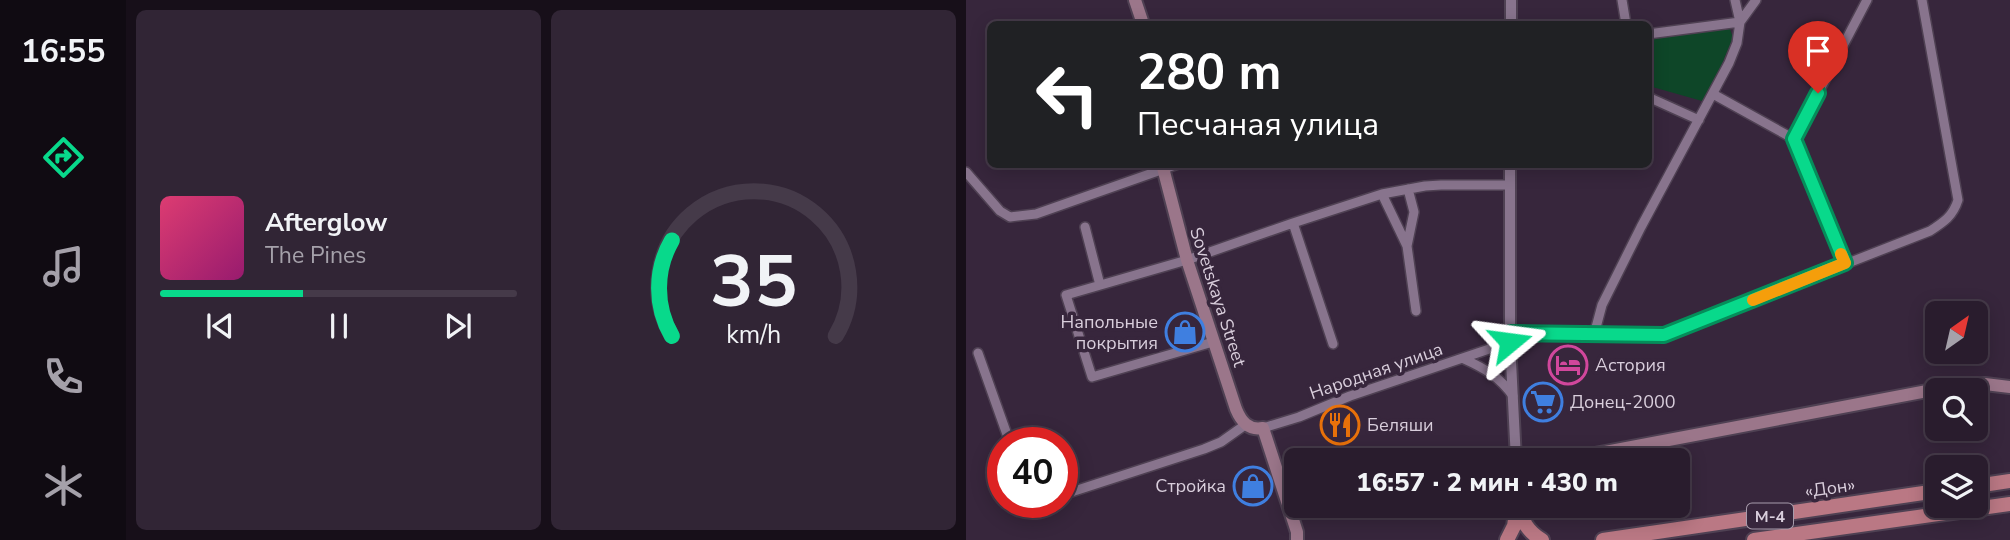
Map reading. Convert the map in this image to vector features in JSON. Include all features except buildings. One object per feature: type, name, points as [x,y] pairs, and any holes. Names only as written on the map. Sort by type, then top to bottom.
[{"type":"highway","points":[[1988,484],[2010,481]]},
{"type":"highway","name":"«Дон»","points":[[1603,540],[1925,493]]},
{"type":"highway","name":"М-4","points":[[1754,540],[2010,504]]},
{"type":"highway","points":[[1507,540],[1513,531],[1516,518]]},
{"type":"highway","points":[[1522,518],[1531,532],[1542,540]]},
{"type":"main road","points":[[1135,0],[1142,21]]},
{"type":"main road","name":"Sovetskaya Street","points":[[1162,168],[1187,260],[1236,409],[1253,427],[1298,537]]},
{"type":"main road","points":[[1626,448],[1943,388],[1984,384],[2010,387]]},
{"type":"street","points":[[1511,0],[1511,21]]},
{"type":"street","points":[[1622,0],[1626,21]]},
{"type":"street","points":[[1594,335],[1602,305],[1737,43],[1740,22],[1735,0]]},
{"type":"street","points":[[1652,33],[1740,22],[1756,0]]},
{"type":"street","points":[[1794,139],[1867,0]]},
{"type":"street","points":[[1510,337],[1664,335],[1930,231],[1948,220],[1958,200],[1922,0]]},
{"type":"street","points":[[1713,94],[1794,139],[1845,263]]},
{"type":"street","points":[[1652,99],[1699,120]]},
{"type":"street","points":[[966,172],[1000,211],[1010,217],[1031,215],[1159,168]]},
{"type":"street","points":[[1510,168],[1510,337],[1515,448]]},
{"type":"street","points":[[1213,342],[1092,377],[1066,295],[1187,260],[1382,194],[1441,185],[1510,185]]},
{"type":"street","points":[[1407,246],[1414,212],[1408,189]]},
{"type":"street","points":[[1382,194],[1407,246],[1416,311]]},
{"type":"street","points":[[1293,223],[1333,344]]},
{"type":"street","points":[[1085,228],[1100,285]]},
{"type":"street","name":"Народная улица","points":[[1078,490],[1204,449],[1253,427],[1299,417],[1350,396],[1464,359],[1510,337]]},
{"type":"street","points":[[978,353],[1004,427]]},
{"type":"street","points":[[1464,359],[1493,374],[1513,396]]},
{"type":"green space","points":[[1730,29],[1733,38],[1708,97],[1702,101],[1652,87],[1652,38]]},
{"type":"slow traffic","points":[[1753,300],[1845,263],[1841,254]]},
{"type":"place","name":"Напольные покрытия","points":[[1185,332]]},
{"type":"place","name":"Астория","points":[[1568,365]]},
{"type":"place","name":"Донец-2000","points":[[1543,402]]},
{"type":"place","name":"Беляши","points":[[1340,425]]},
{"type":"place","name":"Стройка","points":[[1253,486]]},
{"type":"route","points":[[1510,342],[1511,333],[1664,335],[1845,263],[1794,139],[1818,93]]}]
